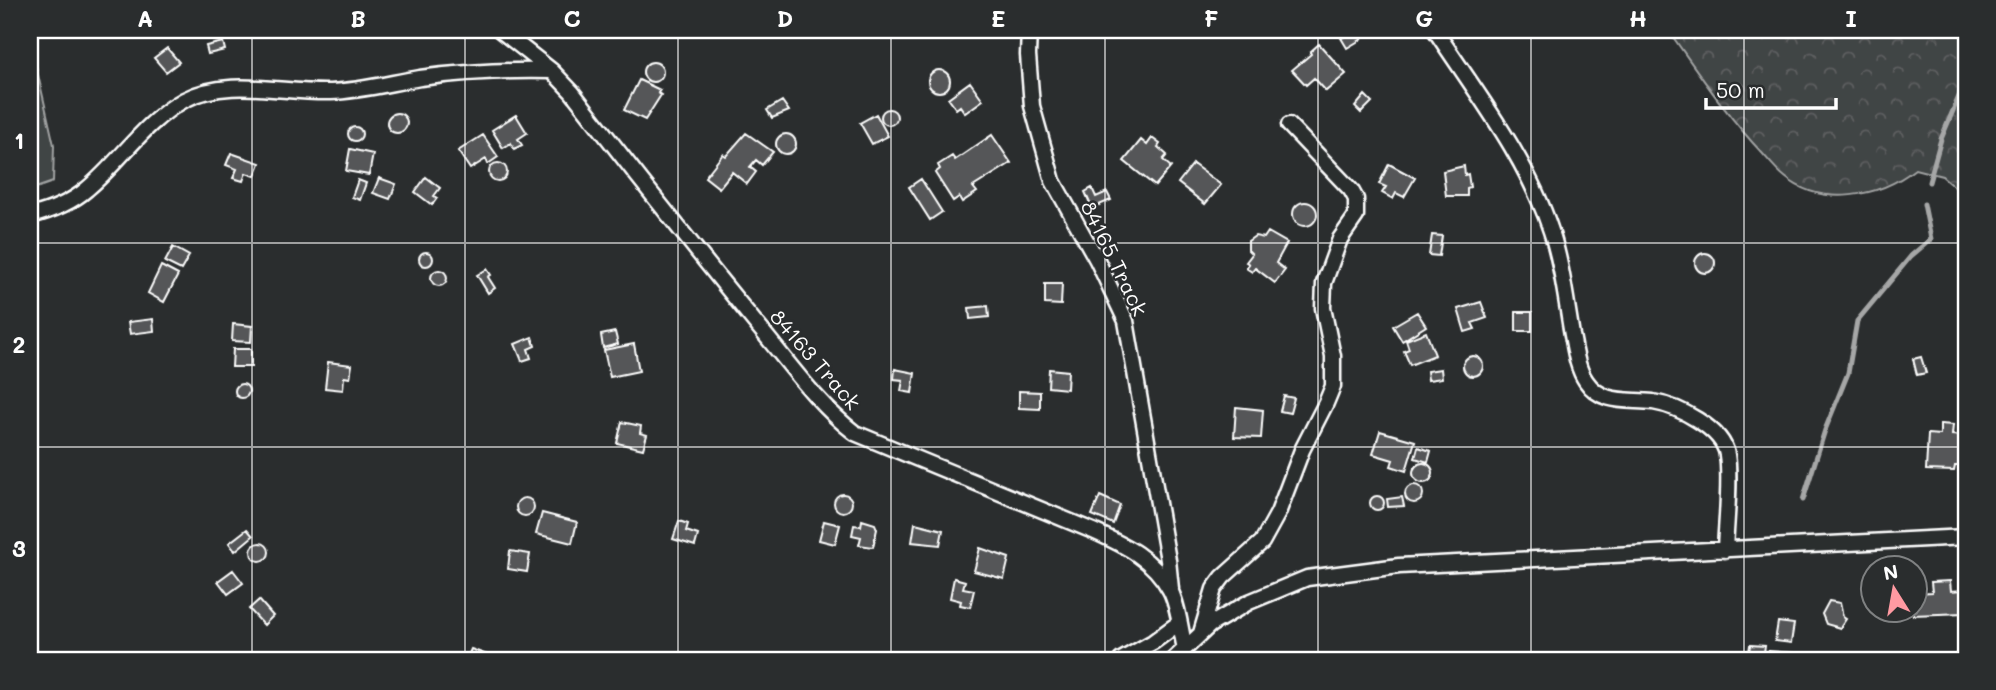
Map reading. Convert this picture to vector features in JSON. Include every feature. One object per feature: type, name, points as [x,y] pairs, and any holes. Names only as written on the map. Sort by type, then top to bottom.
[{"type":"street","name":"84163 Track","points":[[500,30],[552,71],[572,92],[743,307],[840,422],[855,433],[1125,545],[1144,557],[1171,591],[1185,649]]},
{"type":"street","name":"84165 Track","points":[[1029,30],[1032,106],[1053,181],[1097,260],[1126,321],[1162,521],[1171,591]]},
{"type":"street","points":[[1435,30],[1519,159],[1539,198],[1557,254],[1577,357],[1584,378],[1593,390],[1602,396],[1618,401],[1667,405],[1711,428],[1720,437],[1727,456],[1725,550]]},
{"type":"street","points":[[30,216],[69,202],[87,189],[159,116],[186,99],[209,91],[248,87],[332,92],[502,69],[552,71]]},
{"type":"street","points":[[1200,634],[1214,589],[1223,577],[1262,542],[1333,386],[1333,356],[1323,308],[1324,283],[1340,239],[1356,216],[1356,199],[1351,190],[1290,125]]},
{"type":"street","points":[[1173,660],[1210,625],[1249,602],[1307,578],[1399,566],[1966,537]]},
{"type":"street","points":[[1121,660],[1179,623]]},
{"type":"green space","points":[[1668,30],[1966,30],[1966,190],[1956,188],[1942,176],[1915,169],[1885,186],[1851,195],[1816,193],[1800,187],[1779,172],[1737,125]]},
{"type":"green space","points":[[30,49],[54,145],[53,182],[30,190]]},
{"type":"building","points":[[1356,30],[1362,39],[1347,48],[1341,38]]},
{"type":"building","points":[[223,42],[225,50],[208,54],[206,46]]},
{"type":"building","points":[[1319,44],[1346,74],[1326,91],[1314,78],[1306,85],[1292,70]]},
{"type":"building","points":[[167,48],[179,62],[166,72],[154,58]]},
{"type":"building","points":[[653,62],[660,65],[663,72],[660,79],[653,82],[646,79],[643,72],[646,65]]},
{"type":"building","points":[[939,70],[947,73],[950,81],[947,89],[939,92],[931,89],[928,81],[931,73]]},
{"type":"building","points":[[639,80],[660,90],[658,93],[661,95],[645,120],[624,110]]},
{"type":"building","points":[[970,82],[983,100],[965,113],[960,106],[956,109],[948,98]]},
{"type":"building","points":[[1365,95],[1372,102],[1361,113],[1355,107]]},
{"type":"building","points":[[782,101],[789,111],[772,118],[767,110]]},
{"type":"building","points":[[886,109],[892,109],[897,117],[895,123],[886,125],[881,120],[881,114]]},
{"type":"building","points":[[397,113],[404,116],[407,123],[404,130],[397,133],[390,130],[387,123],[390,116]]},
{"type":"building","points":[[876,114],[888,136],[872,144],[860,123]]},
{"type":"building","points":[[516,115],[527,133],[518,139],[522,145],[514,149],[511,143],[503,148],[492,130]]},
{"type":"building","points":[[352,127],[358,127],[362,134],[358,141],[352,141],[348,137],[348,131]]},
{"type":"building","points":[[746,133],[773,152],[762,165],[756,160],[750,167],[756,172],[747,184],[732,172],[719,188],[705,177],[723,154],[726,156]]},
{"type":"building","points":[[786,134],[793,137],[796,144],[793,151],[786,154],[779,151],[776,144],[779,137]]},
{"type":"building","points":[[483,135],[498,157],[488,164],[486,159],[470,169],[458,151]]},
{"type":"building","points":[[992,135],[1011,163],[973,187],[977,192],[962,202],[959,197],[953,201],[935,173],[940,169],[938,165],[952,156],[955,160]]},
{"type":"building","points":[[1152,138],[1160,144],[1158,147],[1167,155],[1163,160],[1171,167],[1155,186],[1124,161],[1141,140],[1147,145]]},
{"type":"building","points":[[350,149],[373,154],[369,175],[346,171]]},
{"type":"building","points":[[231,153],[260,163],[255,176],[246,173],[243,181],[233,178],[237,169],[226,165]]},
{"type":"building","points":[[498,163],[504,166],[507,172],[504,178],[498,181],[492,178],[489,172],[492,166]]},
{"type":"building","points":[[1193,164],[1221,185],[1205,204],[1178,183]]},
{"type":"building","points":[[1389,164],[1415,178],[1404,197],[1396,193],[1393,199],[1382,193],[1386,187],[1379,184]]},
{"type":"building","points":[[1464,166],[1470,187],[1467,188],[1467,196],[1446,196],[1443,171]]},
{"type":"building","points":[[426,177],[440,188],[432,205],[415,192]]},
{"type":"building","points":[[379,178],[396,184],[390,199],[373,193]]},
{"type":"building","points":[[921,179],[942,212],[930,220],[909,187]]},
{"type":"building","points":[[358,180],[366,183],[360,200],[352,197]]},
{"type":"building","points":[[1092,188],[1096,197],[1107,192],[1111,200],[1092,208],[1085,192]]},
{"type":"building","points":[[1305,202],[1316,209],[1317,214],[1310,225],[1305,226],[1294,219],[1293,214],[1300,203]]},
{"type":"building","points":[[1268,232],[1287,243],[1276,263],[1285,270],[1275,283],[1255,268],[1252,272],[1246,268],[1249,264],[1246,262],[1252,254],[1248,250],[1248,241],[1255,236],[1264,238]]},
{"type":"building","points":[[1432,235],[1442,236],[1439,256],[1429,255]]},
{"type":"building","points":[[173,247],[189,256],[181,270],[165,262]]},
{"type":"building","points":[[426,252],[431,254],[431,264],[426,266],[421,264],[419,259],[421,254]]},
{"type":"building","points":[[1705,253],[1712,256],[1715,263],[1712,270],[1705,273],[1698,270],[1695,263],[1698,256]]},
{"type":"building","points":[[161,266],[178,275],[164,302],[148,293]]},
{"type":"building","points":[[487,269],[491,275],[488,277],[495,288],[488,293],[477,275]]},
{"type":"building","points":[[436,270],[442,270],[447,278],[445,284],[436,286],[431,281],[431,275]]},
{"type":"building","points":[[1045,284],[1062,284],[1061,305],[1045,304]]},
{"type":"building","points":[[1481,302],[1487,318],[1472,323],[1475,329],[1465,332],[1458,309]]},
{"type":"building","points":[[988,306],[989,317],[970,319],[969,308]]},
{"type":"building","points":[[1417,312],[1426,326],[1402,341],[1393,326]]},
{"type":"building","points":[[1516,312],[1532,312],[1532,331],[1516,331]]},
{"type":"building","points":[[153,319],[154,331],[130,334],[128,322]]},
{"type":"building","points":[[233,324],[252,326],[251,342],[232,341]]},
{"type":"building","points":[[615,332],[618,344],[603,348],[601,335]]},
{"type":"building","points":[[1426,332],[1435,355],[1410,365],[1404,351],[1409,349],[1406,340]]},
{"type":"building","points":[[532,337],[535,346],[528,349],[531,358],[522,361],[515,344]]},
{"type":"building","points":[[634,344],[639,371],[610,377],[604,350]]},
{"type":"building","points":[[233,349],[251,349],[251,367],[232,367]]},
{"type":"building","points":[[1473,356],[1480,359],[1483,366],[1480,373],[1473,376],[1466,373],[1463,366],[1466,359]]},
{"type":"building","points":[[1921,357],[1926,373],[1917,375],[1913,359]]},
{"type":"building","points":[[328,362],[352,365],[350,378],[344,377],[343,390],[325,388]]},
{"type":"building","points":[[895,369],[915,373],[912,393],[901,391],[903,380],[894,379]]},
{"type":"building","points":[[1049,369],[1068,371],[1067,389],[1048,387]]},
{"type":"building","points":[[1441,369],[1442,378],[1428,380],[1427,371]]},
{"type":"building","points":[[239,384],[245,384],[249,391],[245,398],[239,398],[235,394],[235,388]]},
{"type":"building","points":[[1019,391],[1040,392],[1040,409],[1019,408]]},
{"type":"building","points":[[1284,396],[1294,398],[1290,413],[1280,411]]},
{"type":"building","points":[[1236,407],[1263,410],[1261,438],[1234,437]]},
{"type":"building","points":[[622,422],[641,426],[640,433],[647,435],[643,449],[617,443]]},
{"type":"building","points":[[1940,424],[1953,425],[1952,435],[1966,436],[1966,466],[1955,466],[1954,471],[1926,470],[1928,434],[1940,435]]},
{"type":"building","points":[[1380,431],[1415,441],[1406,471],[1391,466],[1393,460],[1373,454]]},
{"type":"building","points":[[1418,447],[1431,451],[1428,462],[1415,458]]},
{"type":"building","points":[[1423,463],[1430,466],[1433,473],[1430,480],[1423,483],[1416,480],[1413,473],[1416,466]]},
{"type":"building","points":[[1410,485],[1418,485],[1423,494],[1421,501],[1410,503],[1405,498],[1405,490]]},
{"type":"building","points":[[843,494],[849,497],[852,503],[849,509],[843,512],[837,509],[834,503],[837,497]]},
{"type":"building","points":[[1100,496],[1120,505],[1113,524],[1092,515]]},
{"type":"building","points":[[1374,496],[1380,496],[1384,503],[1380,510],[1374,510],[1370,506],[1370,500]]},
{"type":"building","points":[[1402,497],[1404,506],[1388,507],[1387,499]]},
{"type":"building","points":[[525,498],[531,501],[534,507],[531,513],[525,516],[519,513],[516,507],[519,501]]},
{"type":"building","points":[[542,513],[577,522],[572,543],[536,534]]},
{"type":"building","points":[[862,520],[875,524],[877,529],[873,547],[859,545],[861,537],[852,535],[854,525],[861,526]]},
{"type":"building","points":[[679,521],[688,524],[686,531],[698,535],[695,546],[673,539]]},
{"type":"building","points":[[824,521],[840,525],[835,544],[819,540]]},
{"type":"building","points":[[915,523],[943,530],[940,545],[912,542]]},
{"type":"building","points":[[247,529],[253,536],[235,551],[229,543]]},
{"type":"building","points":[[260,543],[266,546],[269,552],[266,558],[260,561],[254,558],[251,552],[254,546]]},
{"type":"building","points":[[980,548],[1009,558],[1004,579],[974,571]]},
{"type":"building","points":[[510,551],[530,554],[527,572],[508,569]]},
{"type":"building","points":[[233,570],[243,583],[228,594],[218,581]]},
{"type":"building","points":[[954,578],[965,581],[963,588],[974,590],[970,607],[960,605],[961,601],[950,598]]},
{"type":"building","points":[[1950,581],[1951,591],[1963,590],[1964,613],[1930,614],[1931,582]]},
{"type":"building","points":[[259,600],[273,616],[264,625],[249,609]]},
{"type":"building","points":[[1829,601],[1840,603],[1843,617],[1846,619],[1840,628],[1826,624],[1822,614]]},
{"type":"building","points":[[1778,622],[1794,624],[1791,643],[1775,641]]},
{"type":"building","points":[[1750,645],[1765,646],[1763,660],[1748,660]]},
{"type":"building","points":[[471,649],[493,657],[492,660],[467,658]]},
{"type":"building","points":[[1768,651],[1793,653],[1792,660],[1767,660]]},
{"type":"waterway","points":[[1929,182],[1941,139],[1960,94],[1966,62]]},
{"type":"waterway","points":[[1803,500],[1825,430],[1848,373],[1857,321],[1911,256],[1931,239],[1924,204]]}]
